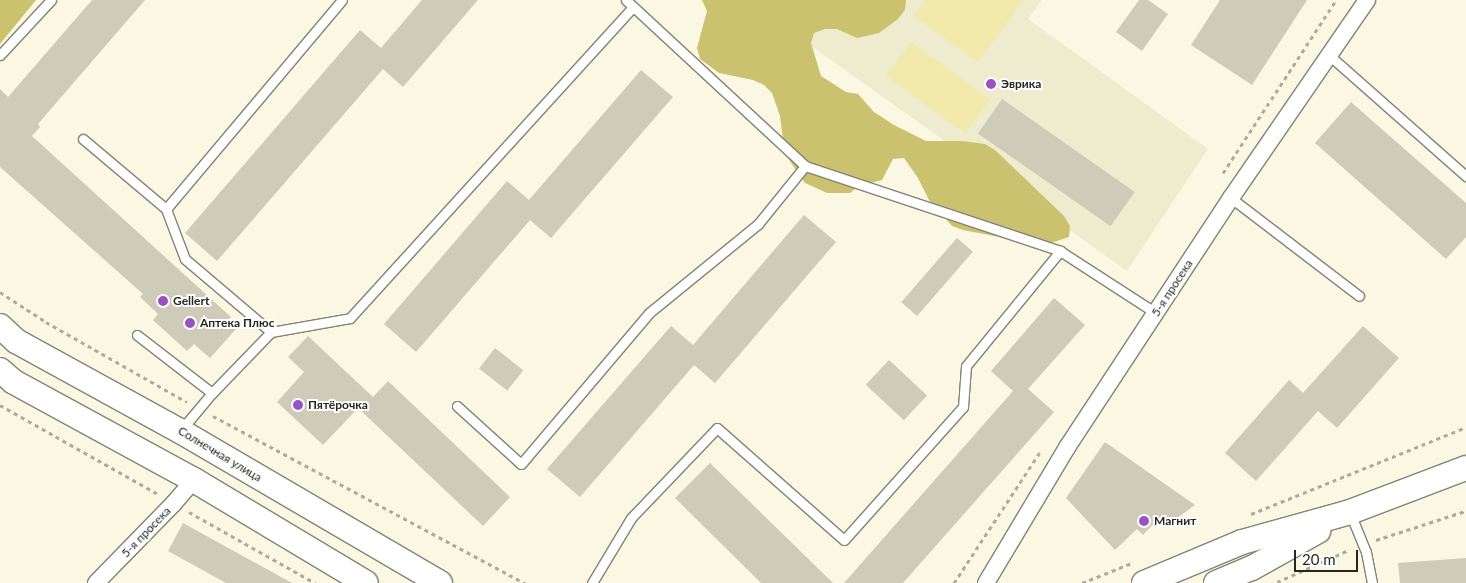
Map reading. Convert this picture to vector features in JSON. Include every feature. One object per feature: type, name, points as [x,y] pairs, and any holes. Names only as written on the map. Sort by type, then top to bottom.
[{"type":"main road","name":"Солнечная улица","points":[[0,326],[16,341],[180,430],[440,583]]},
{"type":"main road","points":[[0,370],[14,382],[194,480],[366,583]]},
{"type":"main road","points":[[1144,583],[1242,542],[1350,512],[1466,468]]},
{"type":"main road","points":[[1216,583],[1252,568],[1350,512]]},
{"type":"street","name":"5-я просека","points":[[986,583],[1068,446],[1231,198],[1368,0]]},
{"type":"street","name":"5-я просека","points":[[96,583],[174,504],[194,480]]},
{"type":"lane","points":[[0,55],[51,0]]},
{"type":"lane","points":[[166,208],[342,0]]},
{"type":"lane","points":[[626,0],[805,166],[1060,251],[1156,313]]},
{"type":"lane","points":[[180,430],[198,408],[271,332],[350,318],[633,7]]},
{"type":"lane","points":[[1329,56],[1466,176]]},
{"type":"lane","points":[[83,139],[166,208],[185,259],[271,332]]},
{"type":"lane","points":[[457,406],[521,464],[649,313],[758,224],[805,166]]},
{"type":"lane","points":[[1231,198],[1359,296]]},
{"type":"lane","points":[[592,583],[631,518],[717,428],[844,540],[963,407],[966,366],[1060,251]]},
{"type":"lane","points":[[137,335],[212,393]]},
{"type":"lane","points":[[1350,512],[1366,552],[1372,583]]},
{"type":"path","points":[[0,292],[46,322],[198,408],[525,583]]},
{"type":"path","points":[[1247,516],[1466,427]]},
{"type":"path","points":[[1082,583],[1137,561]]},
{"type":"shaded area","points":[[0,0],[36,0],[0,44]]},
{"type":"shaded area","points":[[702,0],[906,0],[905,10],[898,19],[879,33],[857,38],[837,29],[825,29],[814,33],[811,43],[821,76],[846,92],[858,94],[874,112],[894,125],[926,141],[962,141],[985,144],[995,150],[1064,216],[1070,226],[1069,237],[1048,244],[1031,243],[963,230],[952,226],[929,200],[918,178],[904,158],[893,159],[882,180],[859,186],[850,193],[827,193],[805,183],[785,154],[780,116],[772,93],[764,85],[753,80],[719,73],[700,59],[697,48],[707,11]]},
{"type":"shaded area","name":"Эврика","points":[[747,0],[1042,0],[1028,19],[1208,149],[1127,271]]},
{"type":"shaded area","points":[[926,0],[1023,0],[978,62],[914,16]]},
{"type":"shaded area","points":[[911,42],[990,100],[966,134],[886,76]]},
{"type":"building","points":[[92,0],[145,0],[38,124],[40,127],[32,136],[231,317],[227,321],[236,329],[210,358],[194,344],[187,351],[153,320],[158,314],[140,297],[143,294],[0,167],[0,89],[8,97]]},
{"type":"building","points":[[422,0],[478,0],[403,87],[383,69],[217,261],[185,233],[360,30],[381,48]]},
{"type":"building","points":[[1139,0],[1148,0],[1168,14],[1142,51],[1116,32]]},
{"type":"building","points":[[1220,0],[1307,0],[1252,85],[1191,45]]},
{"type":"building","points":[[641,70],[673,97],[551,238],[530,220],[416,352],[384,324],[507,181],[529,200]]},
{"type":"building","points":[[1002,99],[1135,192],[1111,226],[978,133]]},
{"type":"building","points":[[1351,102],[1466,203],[1466,237],[1446,259],[1315,143]]},
{"type":"building","points":[[804,215],[836,242],[715,383],[694,365],[580,497],[547,469],[671,326],[693,345]]},
{"type":"building","points":[[957,238],[973,252],[917,316],[901,302]]},
{"type":"building","points":[[1054,298],[1085,325],[1028,389],[1054,412],[903,583],[844,583],[1013,391],[991,371]]},
{"type":"building","points":[[1363,326],[1399,358],[1337,428],[1318,411],[1256,481],[1225,453],[1289,380],[1303,393]]},
{"type":"building","points":[[308,336],[373,397],[388,381],[510,497],[483,526],[358,408],[323,445],[277,402],[304,372],[288,357]]},
{"type":"building","points":[[495,348],[523,370],[507,391],[479,368]]},
{"type":"building","points":[[889,360],[927,395],[904,420],[866,385]]},
{"type":"building","points":[[1105,442],[1195,505],[1166,526],[1157,520],[1143,535],[1137,529],[1115,550],[1066,498]]},
{"type":"building","points":[[710,463],[833,583],[761,583],[675,498]]},
{"type":"building","points":[[183,523],[292,583],[226,583],[168,551]]},
{"type":"building","points":[[1466,558],[1466,583],[1400,583],[1398,563]]},
{"type":"place","name":"Эврика","points":[[991,84]]},
{"type":"place","name":"Gellert","points":[[163,301]]},
{"type":"place","name":"Аптека Плюс","points":[[190,323]]},
{"type":"place","name":"Пятёрочка","points":[[298,405]]},
{"type":"place","name":"Магнит","points":[[1144,521]]}]
